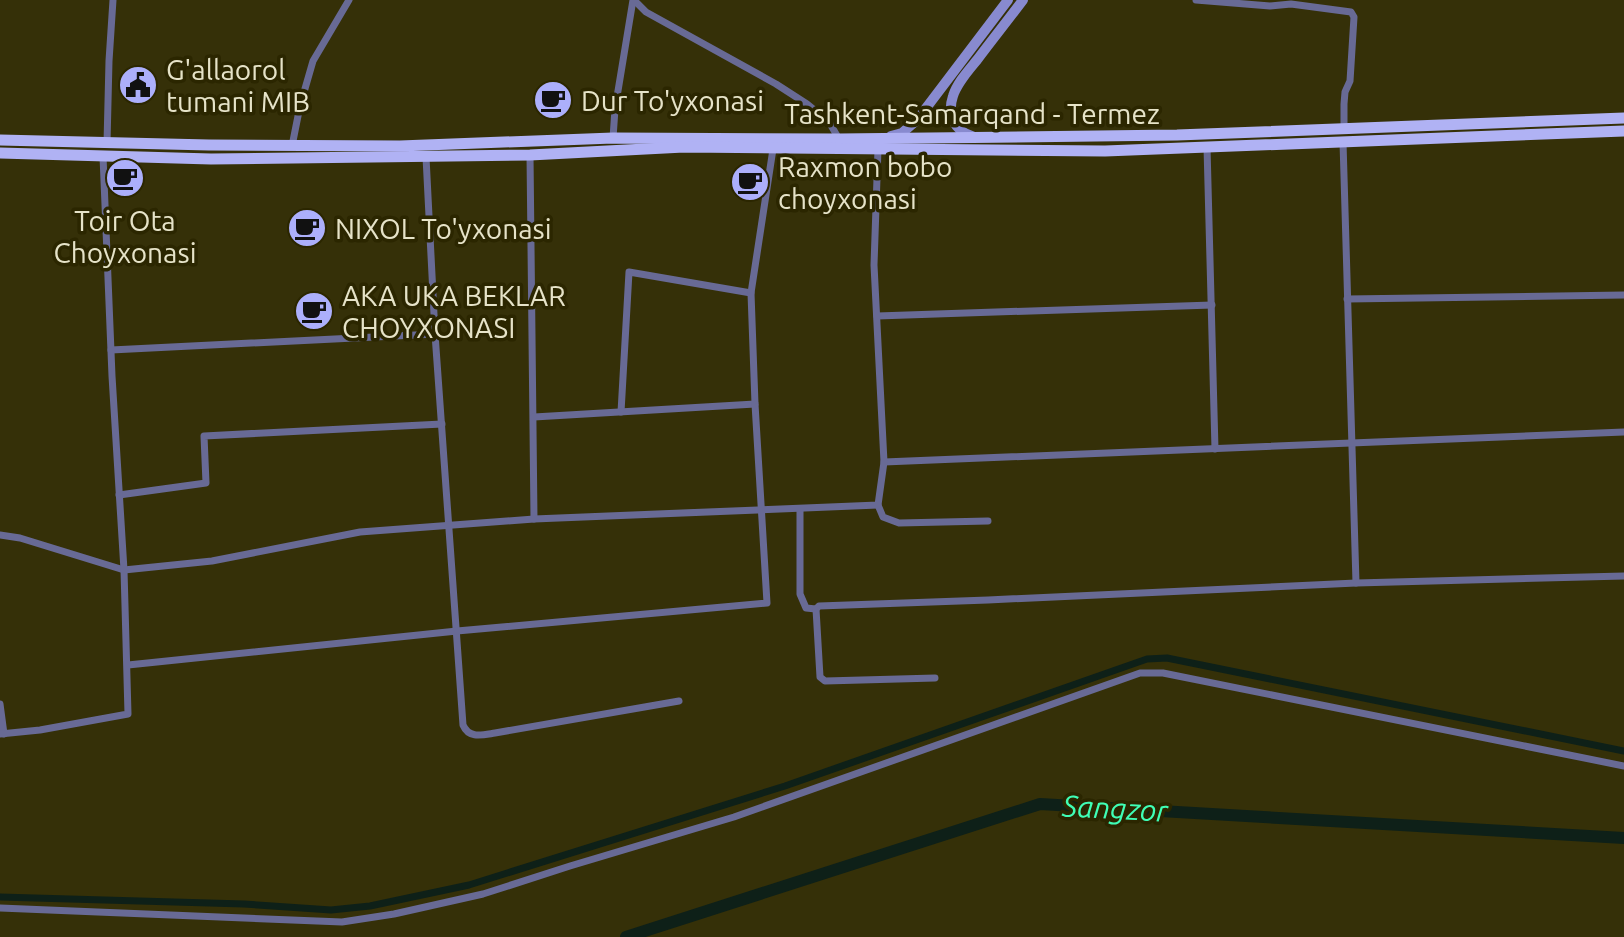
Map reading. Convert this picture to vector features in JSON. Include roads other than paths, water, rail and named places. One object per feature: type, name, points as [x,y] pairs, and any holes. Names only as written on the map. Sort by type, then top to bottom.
[{"type":"highway","name":"Tashkent-Samarqand - Termez","points":[[0,140],[400,146],[613,138],[839,139],[877,144],[1105,151],[1176,142],[1207,147],[1516,123],[1624,118]]},
{"type":"highway","points":[[1516,123],[1514,128],[1518,136]]},
{"type":"highway","name":"Tashkent-Samarqand - Termez","points":[[6,153],[211,159],[426,157],[684,147],[773,149],[978,137],[1176,142],[1624,131]]},
{"type":"highway","points":[[6,153],[9,146],[19,140]]},
{"type":"main road","points":[[877,144],[902,133],[917,120],[1008,0]]},
{"type":"main road","points":[[978,137],[963,133],[956,127],[951,112],[953,94],[1023,0]]},
{"type":"street","points":[[107,143],[113,0]]},
{"type":"street","points":[[292,146],[313,61],[349,0]]},
{"type":"street","points":[[613,138],[634,0]]},
{"type":"street","points":[[634,0],[646,12],[807,104],[829,122],[839,139]]},
{"type":"street","points":[[1196,0],[1270,6],[1291,4],[1351,12],[1354,17],[1343,136],[1356,583]]},
{"type":"street","points":[[877,144],[874,265],[884,462],[878,505],[883,517],[899,523],[988,521]]},
{"type":"street","points":[[1207,147],[1215,449]]},
{"type":"street","points":[[128,665],[767,603],[751,293],[773,149]]},
{"type":"street","points":[[530,155],[534,519]]},
{"type":"street","points":[[0,704],[2,734],[128,714],[124,570],[103,156]]},
{"type":"street","points":[[426,157],[435,334],[463,725],[473,735],[495,733],[679,701]]},
{"type":"street","points":[[621,412],[629,272],[751,293]]},
{"type":"street","points":[[1347,299],[1624,295]]},
{"type":"street","points":[[877,316],[1212,305]]},
{"type":"street","points":[[111,350],[435,334]]},
{"type":"street","points":[[534,417],[755,404]]},
{"type":"street","points":[[119,495],[206,483],[204,436],[442,424]]},
{"type":"street","points":[[884,462],[1624,432]]},
{"type":"street","points":[[0,535],[20,538],[124,570],[212,561],[360,532],[449,524],[878,505]]},
{"type":"street","points":[[800,509],[800,594],[806,608],[816,609],[819,606],[1356,583],[1624,576]]},
{"type":"street","points":[[816,609],[820,677],[825,681],[935,678]]},
{"type":"street","points":[[0,908],[342,922],[394,914],[483,894],[734,817],[1140,673],[1163,673],[1624,766]]},
{"type":"waterway","points":[[0,897],[244,904],[331,910],[370,906],[469,885],[785,786],[1147,659],[1167,658],[1624,751]]},
{"type":"waterway","name":"Sangzor","points":[[626,937],[1040,804],[1624,838]]},
{"type":"place","name":"G'allaorol tumani MIB","points":[[138,85]]},
{"type":"place","name":"Dur To'yxonasi","points":[[553,100]]},
{"type":"place","name":"Toir Ota Choyxonasi","points":[[125,178]]},
{"type":"place","name":"Raxmon bobo choyxonasi","points":[[750,182]]},
{"type":"place","name":"NIXOL To'yxonasi","points":[[307,228]]},
{"type":"place","name":"AKA UKA BEKLAR CHOYXONASI","points":[[314,311]]}]
